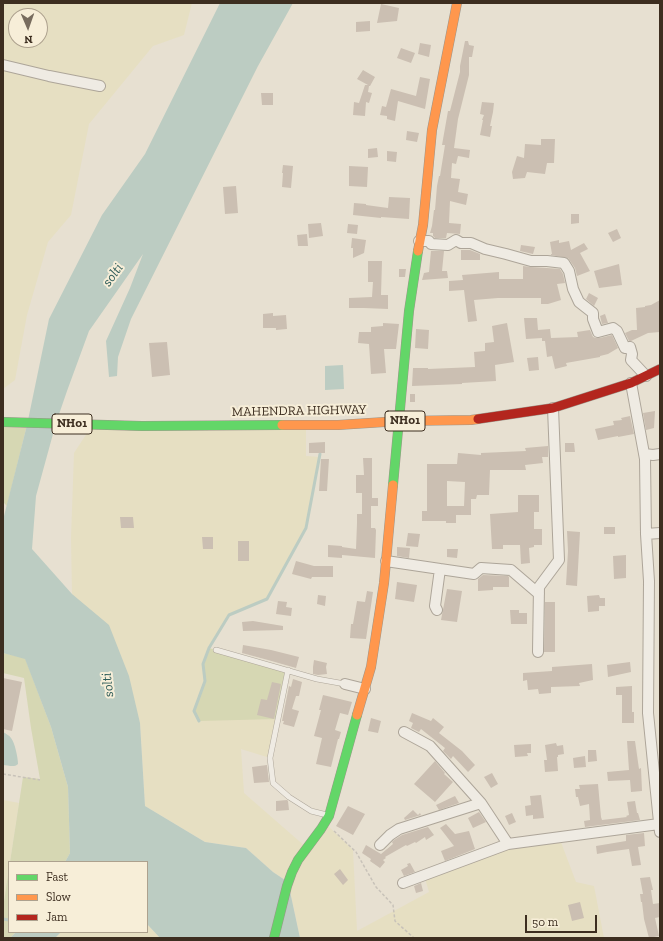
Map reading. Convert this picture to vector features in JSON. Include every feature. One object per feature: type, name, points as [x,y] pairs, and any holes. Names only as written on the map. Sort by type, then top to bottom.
[{"type":"main road","points":[[274,938],[290,874],[327,819],[372,667],[384,583],[409,311],[419,241],[423,225],[432,130],[457,3]]},
{"type":"main road","name":"MAHENDRA HIGHWAY","points":[[3,422],[142,426],[338,425],[400,421],[471,420],[553,408],[631,383],[660,369]]},
{"type":"street","points":[[3,65],[100,86]]},
{"type":"street","points":[[419,241],[429,242],[431,244],[448,245],[456,240],[460,243],[471,243],[485,249],[531,261],[564,263],[569,271],[573,289],[579,302],[592,313],[598,332],[613,328],[617,331],[625,348],[630,347],[632,354],[631,360],[646,376]]},
{"type":"street","points":[[403,883],[508,844],[660,828],[655,735],[648,713],[649,581],[646,534],[645,460],[631,383]]},
{"type":"street","points":[[538,652],[539,587],[559,560],[553,408]]},
{"type":"street","points":[[644,454],[660,454]]},
{"type":"street","points":[[646,534],[660,533]]},
{"type":"street","points":[[386,561],[474,574],[481,568],[511,570],[539,594]]},
{"type":"street","points":[[437,610],[435,606],[440,569]]},
{"type":"street","points":[[346,684],[365,689]]},
{"type":"street","points":[[404,732],[430,746],[480,803],[508,844]]},
{"type":"street","points":[[380,845],[390,835],[399,829],[480,803]]},
{"type":"lane","points":[[216,650],[317,679],[346,684]]},
{"type":"lane","points":[[288,670],[270,758],[273,783],[289,797],[327,819]]},
{"type":"path","points":[[3,774],[40,780]]},
{"type":"path","points":[[327,819],[356,852],[376,887],[393,905],[395,921],[414,938]]},
{"type":"shaded area","points":[[3,3],[192,3],[184,35],[153,46],[89,124],[71,215],[48,242],[27,315],[15,380],[3,389]]},
{"type":"shaded area","points":[[93,424],[306,425],[306,456],[320,457],[306,528],[267,599],[229,615],[209,647],[203,664],[205,681],[194,711],[277,719],[270,758],[241,749],[244,793],[307,848],[325,823],[353,850],[357,931],[429,892],[424,875],[508,844],[559,837],[576,882],[594,886],[604,938],[300,938],[288,882],[273,872],[246,848],[205,842],[145,806],[140,723],[72,594],[71,538],[74,453]]},
{"type":"shaded area","points":[[3,800],[19,803],[10,861],[8,861],[8,875],[3,908]]},
{"type":"shaded area","points":[[148,925],[160,938],[55,938],[60,933],[148,933]]},
{"type":"green space","points":[[3,424],[27,425],[7,506],[3,502]]},
{"type":"green space","points":[[209,648],[288,670],[277,719],[199,721],[194,711],[204,681],[203,664]]},
{"type":"green space","points":[[3,653],[25,658],[51,727],[68,787],[70,853],[66,861],[10,861],[23,777],[40,779],[24,678],[3,673]]},
{"type":"green space","points":[[8,875],[8,933],[15,933],[10,938],[3,938],[3,908]]},
{"type":"water","name":"solti","points":[[220,3],[293,3],[258,66],[131,319],[118,357],[117,376],[109,377],[106,341],[130,288],[143,254],[89,331],[56,423],[36,496],[32,549],[72,594],[109,625],[129,676],[140,723],[145,806],[205,842],[246,848],[273,872],[288,882],[300,938],[160,938],[148,925],[148,861],[66,861],[70,853],[68,787],[51,727],[25,659],[3,653],[3,520],[27,425],[49,319],[102,215],[145,154]]},
{"type":"water","points":[[343,365],[344,389],[325,390],[325,366]]},
{"type":"water","points":[[3,732],[10,737],[14,743],[18,764],[15,766],[3,765]]},
{"type":"water","points":[[15,933],[60,933],[55,938],[10,938]]},
{"type":"building","points":[[381,4],[399,8],[397,21],[377,23]]},
{"type":"building","points":[[370,21],[370,31],[356,32],[356,22]]},
{"type":"building","points":[[465,41],[468,41],[469,45],[474,46],[472,57],[469,57],[469,75],[458,119],[454,148],[470,150],[469,158],[458,156],[456,164],[452,163],[451,178],[460,179],[458,192],[468,194],[466,205],[450,201],[449,223],[461,224],[460,234],[447,233],[446,238],[435,238],[433,233],[430,233],[445,145],[442,145],[448,111],[450,111],[460,72]]},
{"type":"building","points":[[420,43],[431,45],[429,57],[418,54]]},
{"type":"building","points":[[401,48],[415,53],[411,63],[397,58]]},
{"type":"building","points":[[363,70],[375,77],[369,86],[368,92],[372,93],[369,103],[366,102],[365,116],[353,115],[354,102],[359,103],[365,85],[368,85],[357,79]]},
{"type":"building","points":[[420,77],[430,79],[425,109],[398,101],[395,121],[387,119],[387,116],[380,115],[382,106],[386,107],[391,89],[416,96]]},
{"type":"building","points":[[261,93],[273,93],[273,105],[262,105]]},
{"type":"building","points":[[482,102],[494,103],[490,126],[492,126],[490,137],[480,135],[484,115],[480,114]]},
{"type":"building","points":[[407,131],[419,133],[417,142],[406,140]]},
{"type":"building","points":[[541,139],[555,139],[554,163],[547,163],[545,174],[527,172],[525,178],[513,179],[512,172],[517,156],[524,158],[525,144],[541,145]]},
{"type":"building","points":[[377,148],[378,157],[368,158],[368,149]]},
{"type":"building","points":[[387,151],[397,152],[396,162],[387,161]]},
{"type":"building","points":[[283,165],[293,166],[291,188],[282,187]]},
{"type":"building","points":[[349,166],[368,167],[367,187],[349,186]]},
{"type":"building","points":[[236,186],[238,213],[225,214],[223,187]]},
{"type":"building","points":[[389,197],[410,198],[409,219],[353,215],[354,203],[388,208]]},
{"type":"building","points":[[571,214],[579,214],[579,223],[571,224]]},
{"type":"building","points":[[321,223],[323,236],[309,238],[308,224]]},
{"type":"building","points":[[348,224],[358,225],[357,234],[347,233]]},
{"type":"building","points":[[617,229],[621,238],[613,242],[608,233]]},
{"type":"building","points":[[307,234],[308,246],[298,246],[297,235]]},
{"type":"building","points":[[352,238],[366,240],[364,253],[353,258],[353,248],[351,248]]},
{"type":"building","points":[[559,240],[559,243],[569,241],[571,250],[584,243],[588,249],[580,253],[590,271],[577,276],[575,268],[568,258],[551,255],[550,242]]},
{"type":"building","points":[[521,245],[535,247],[533,254],[520,251]]},
{"type":"building","points":[[461,250],[470,250],[480,254],[480,260],[461,260]]},
{"type":"building","points":[[431,251],[444,251],[442,271],[447,271],[448,278],[422,280],[424,273],[429,272]]},
{"type":"building","points":[[368,261],[382,261],[381,295],[388,295],[388,309],[349,308],[349,298],[372,297],[373,282],[368,282]]},
{"type":"building","points":[[619,264],[622,285],[599,288],[594,271]]},
{"type":"building","points":[[523,266],[560,269],[565,283],[557,284],[561,300],[548,304],[541,304],[541,298],[498,298],[474,300],[477,321],[468,322],[464,290],[449,291],[449,281],[463,280],[462,275],[499,272],[499,279],[523,279]]},
{"type":"building","points":[[399,269],[406,269],[405,277],[399,277]]},
{"type":"building","points":[[589,293],[598,298],[594,306],[586,299]]},
{"type":"building","points":[[660,300],[660,332],[648,333],[629,341],[625,333],[632,330],[637,330],[636,308],[651,305]]},
{"type":"building","points":[[273,313],[273,316],[286,315],[287,329],[276,330],[276,328],[263,328],[263,314]]},
{"type":"building","points":[[605,314],[608,323],[602,324],[600,316]]},
{"type":"building","points":[[524,318],[537,318],[538,330],[550,329],[551,338],[578,337],[577,332],[590,330],[593,337],[596,338],[612,335],[618,348],[600,357],[566,363],[567,366],[555,369],[552,356],[547,357],[545,341],[542,341],[542,338],[526,339]]},
{"type":"building","points":[[383,323],[399,324],[396,349],[384,349],[386,373],[371,374],[369,344],[358,343],[359,332],[371,332],[371,327],[383,326]]},
{"type":"building","points":[[507,323],[514,362],[495,365],[496,381],[412,386],[413,368],[428,369],[475,367],[474,352],[485,351],[485,343],[494,342],[492,326]]},
{"type":"building","points":[[416,329],[429,330],[428,349],[415,348]]},
{"type":"building","points":[[167,342],[170,375],[152,377],[149,343]]},
{"type":"building","points":[[538,357],[539,370],[529,371],[527,358]]},
{"type":"building","points":[[410,394],[415,394],[415,402],[410,402]]},
{"type":"building","points":[[655,411],[654,428],[646,430],[643,413]]},
{"type":"building","points":[[630,416],[634,434],[598,440],[595,429],[614,425],[613,421],[622,420],[621,418]]},
{"type":"building","points":[[325,442],[325,453],[309,453],[309,443]]},
{"type":"building","points":[[565,443],[574,443],[575,452],[565,452]]},
{"type":"building","points":[[548,446],[548,457],[542,457],[543,463],[525,465],[526,470],[490,470],[489,495],[477,495],[476,499],[471,499],[471,515],[456,515],[456,523],[446,523],[446,521],[422,521],[422,511],[427,511],[427,464],[457,464],[458,453],[481,455],[481,453],[526,451],[525,448]],"holes":[[[447,481],[465,482],[464,506],[447,506]]]},
{"type":"building","points":[[363,458],[372,458],[372,498],[378,498],[378,506],[371,506],[371,528],[375,528],[376,530],[375,558],[342,555],[342,558],[328,557],[328,545],[356,549],[357,514],[362,514],[362,493],[356,493],[356,475],[364,475]]},
{"type":"building","points":[[321,459],[329,459],[327,491],[319,491]]},
{"type":"building","points":[[518,495],[539,495],[539,512],[534,512],[534,529],[542,529],[542,545],[534,545],[534,547],[529,548],[530,563],[521,564],[520,545],[503,545],[503,549],[492,549],[490,514],[518,512]]},
{"type":"building","points":[[120,517],[133,517],[134,528],[121,528]]},
{"type":"building","points":[[604,527],[615,527],[615,534],[604,534]]},
{"type":"building","points":[[567,531],[580,532],[577,586],[566,585],[568,551]]},
{"type":"building","points":[[408,533],[420,534],[418,547],[406,546]]},
{"type":"building","points":[[202,537],[213,537],[213,549],[203,549]]},
{"type":"building","points":[[238,541],[249,541],[249,561],[238,561]]},
{"type":"building","points":[[397,547],[410,548],[409,558],[397,556]]},
{"type":"building","points":[[447,549],[458,549],[457,558],[447,557]]},
{"type":"building","points":[[626,555],[626,578],[614,579],[613,556]]},
{"type":"building","points":[[296,561],[314,566],[333,566],[333,577],[312,577],[311,579],[292,574]]},
{"type":"building","points":[[483,575],[508,576],[509,587],[493,587],[493,590],[478,591],[478,579]]},
{"type":"building","points":[[397,582],[417,585],[414,602],[395,599]]},
{"type":"building","points":[[447,589],[462,591],[457,622],[441,620]]},
{"type":"building","points":[[367,591],[373,592],[366,639],[350,638],[351,624],[353,624],[357,601],[365,602]]},
{"type":"building","points":[[318,595],[326,596],[325,606],[317,604]]},
{"type":"building","points":[[599,595],[600,598],[605,598],[605,606],[599,606],[599,611],[588,612],[587,596]]},
{"type":"building","points":[[278,601],[287,602],[286,607],[292,608],[291,616],[276,614]]},
{"type":"building","points":[[545,602],[555,602],[555,652],[544,652]]},
{"type":"building","points":[[510,610],[519,610],[519,613],[527,613],[527,624],[511,624]]},
{"type":"building","points":[[253,621],[283,626],[283,630],[243,631],[242,622]]},
{"type":"building","points":[[243,645],[299,657],[296,668],[242,653]]},
{"type":"building","points":[[314,660],[327,663],[327,674],[313,674]]},
{"type":"building","points":[[630,662],[631,672],[608,677],[607,665]]},
{"type":"building","points":[[592,664],[593,680],[579,683],[580,686],[551,687],[551,693],[539,694],[538,689],[528,690],[527,680],[523,681],[523,673],[552,671],[552,667]]},
{"type":"building","points":[[3,678],[22,682],[12,731],[3,729]]},
{"type":"building","points":[[293,679],[302,682],[299,696],[296,696],[292,709],[299,711],[294,727],[283,724],[284,721],[282,721],[289,686],[291,687]]},
{"type":"building","points":[[272,682],[281,684],[274,719],[257,715],[261,699],[267,700]]},
{"type":"building","points":[[632,686],[632,712],[634,712],[634,723],[622,723],[622,695],[616,695],[616,687]]},
{"type":"building","points":[[323,695],[352,702],[348,715],[340,713],[335,730],[341,732],[331,767],[316,764],[322,738],[314,736],[321,710],[319,710]]},
{"type":"building","points":[[412,713],[431,721],[433,718],[444,727],[439,733],[462,751],[475,765],[468,772],[453,756],[451,759],[443,751],[445,748],[421,729],[419,732],[411,728],[413,723],[409,721]]},
{"type":"building","points":[[371,718],[381,721],[378,733],[368,731]]},
{"type":"building","points":[[627,741],[635,741],[639,769],[641,768],[642,791],[631,792],[630,780],[608,781],[607,772],[629,770]]},
{"type":"building","points":[[556,743],[557,746],[563,745],[564,754],[558,755],[557,757],[558,771],[545,772],[544,760],[547,760],[545,745]]},
{"type":"building","points":[[531,744],[531,753],[527,753],[528,756],[515,757],[514,745]]},
{"type":"building","points":[[588,750],[596,750],[597,761],[588,762]]},
{"type":"building","points":[[585,756],[586,767],[574,768],[573,758]]},
{"type":"building","points":[[435,761],[445,773],[444,774],[453,782],[435,802],[414,784]]},
{"type":"building","points":[[267,765],[269,782],[254,783],[252,767]]},
{"type":"building","points":[[492,773],[498,784],[491,788],[484,777]]},
{"type":"building","points":[[598,784],[602,820],[627,817],[626,816],[629,815],[627,802],[635,801],[640,820],[585,827],[584,821],[590,820],[589,804],[580,806],[578,797],[576,797],[575,789],[580,789],[579,785]]},
{"type":"building","points":[[541,795],[544,818],[533,819],[533,815],[526,816],[525,806],[531,805],[530,796]]},
{"type":"building","points":[[455,796],[459,803],[439,810],[436,805]]},
{"type":"building","points":[[287,800],[289,810],[276,811],[276,801]]},
{"type":"building","points":[[348,806],[365,814],[353,835],[336,826]]},
{"type":"building","points":[[413,810],[418,815],[420,813],[421,815],[405,820],[404,818]]},
{"type":"building","points":[[479,812],[486,822],[473,828],[468,818]]},
{"type":"building","points":[[512,813],[516,822],[509,825],[505,816]]},
{"type":"building","points":[[446,824],[455,834],[469,831],[475,849],[445,861],[441,851],[454,846],[440,828]]},
{"type":"building","points":[[428,827],[434,835],[426,840],[425,837],[416,843],[406,845],[385,857],[386,858],[383,860],[385,862],[380,868],[362,853],[366,845],[381,854],[393,844],[392,842],[394,840],[402,835]]},
{"type":"building","points":[[644,833],[645,846],[638,847],[641,865],[632,866],[629,849],[597,854],[596,846],[626,841],[626,835]]},
{"type":"building","points":[[410,863],[415,872],[404,876],[401,870]]},
{"type":"building","points":[[340,869],[348,880],[343,885],[334,874]]},
{"type":"building","points":[[650,877],[653,890],[651,890],[653,904],[660,903],[660,917],[655,918],[659,936],[649,938],[641,902],[640,894],[643,894],[640,878]]},
{"type":"building","points":[[421,883],[423,891],[416,893],[414,886]]},
{"type":"building","points":[[580,902],[584,918],[572,921],[568,905]]},
{"type":"waterway","points":[[199,721],[194,711],[205,681],[203,664],[209,648],[229,615],[267,599],[306,528],[320,454]]},
{"type":"waterway","points":[[3,919],[8,920]]},
{"type":"traffic: fast","points":[[393,485],[409,311],[418,251]]},
{"type":"traffic: fast","points":[[3,422],[142,426],[282,425]]},
{"type":"traffic: fast","points":[[274,938],[292,872],[298,860],[329,816],[357,715]]},
{"type":"traffic: slow","points":[[418,251],[423,225],[432,130],[457,3]]},
{"type":"traffic: slow","points":[[282,425],[338,425],[400,421],[478,419]]},
{"type":"traffic: slow","points":[[357,715],[371,667],[384,583],[393,485]]},
{"type":"traffic: jam","points":[[478,419],[553,408],[631,383],[660,369]]}]
